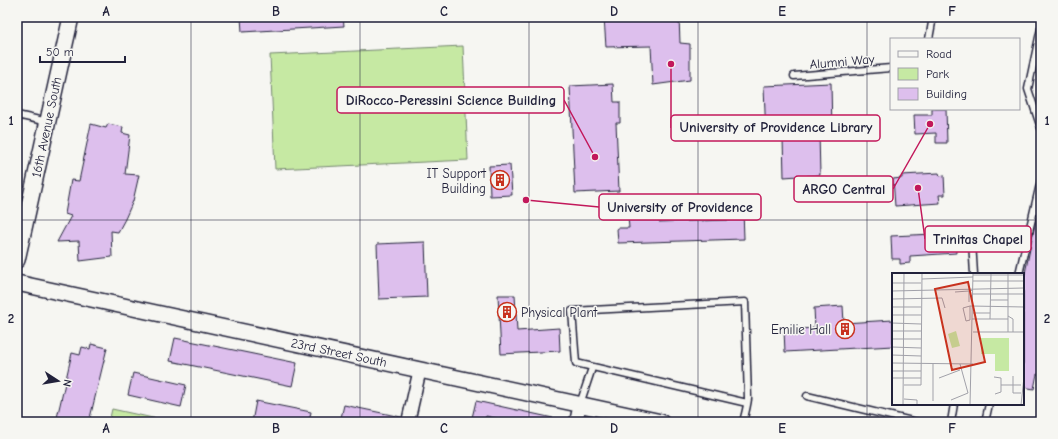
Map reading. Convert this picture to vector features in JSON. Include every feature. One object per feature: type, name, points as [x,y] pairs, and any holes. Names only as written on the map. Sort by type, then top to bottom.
[{"type":"street","name":"16th Avenue South","points":[[17,260],[71,17]]},
{"type":"street","name":"23rd Street South","points":[[17,283],[420,369],[659,422]]},
{"type":"street","points":[[408,422],[420,369]]},
{"type":"street","points":[[576,422],[580,404]]},
{"type":"lane","points":[[929,38],[933,17]]},
{"type":"lane","points":[[1041,28],[1028,89],[1041,128]]},
{"type":"lane","name":"Alumni Way","points":[[794,76],[890,68]]},
{"type":"lane","points":[[17,115],[48,122]]},
{"type":"lane","points":[[1019,273],[1041,180]]},
{"type":"lane","points":[[972,242],[974,273]]},
{"type":"lane","points":[[743,422],[747,403],[745,302],[572,311],[576,363],[592,368],[747,403]]},
{"type":"lane","points":[[580,404],[592,368]]},
{"type":"lane","points":[[806,396],[916,422]]},
{"type":"lane","points":[[951,422],[954,405]]},
{"type":"lane","points":[[985,422],[989,405]]},
{"type":"green space","points":[[463,46],[468,160],[275,169],[270,55]]},
{"type":"green space","points":[[112,409],[171,422],[109,422]]},
{"type":"building","points":[[241,17],[343,17],[344,26],[242,32]]},
{"type":"building","points":[[604,17],[679,17],[680,43],[690,44],[690,80],[653,85],[651,46],[606,47]]},
{"type":"building","points":[[831,83],[832,132],[819,133],[820,175],[807,176],[808,188],[798,188],[798,176],[784,177],[783,138],[766,138],[764,86]]},
{"type":"building","points":[[613,84],[614,102],[620,102],[620,123],[616,123],[619,191],[575,193],[570,86]]},
{"type":"building","points":[[932,110],[946,110],[947,143],[936,143],[936,133],[915,134],[914,115],[932,115]]},
{"type":"building","points":[[91,124],[106,128],[108,124],[123,127],[122,133],[130,135],[125,174],[139,175],[133,201],[125,219],[118,232],[111,231],[112,257],[80,261],[79,241],[57,242],[71,216],[65,214],[71,180],[79,181]]},
{"type":"building","name":"IT Support Building","points":[[510,165],[512,195],[490,196],[489,166]]},
{"type":"building","points":[[939,173],[940,176],[944,175],[945,195],[939,195],[940,203],[895,206],[893,179],[902,178],[902,175]]},
{"type":"building","points":[[743,210],[744,239],[618,243],[617,228],[629,228],[628,216],[659,215],[659,222],[731,220],[730,211]]},
{"type":"building","points":[[1037,215],[1041,215],[1041,375],[1037,374],[1034,389],[1024,387],[1024,278]]},
{"type":"building","points":[[955,233],[956,253],[910,256],[910,263],[900,264],[900,259],[892,259],[891,236]]},
{"type":"building","points":[[425,242],[427,297],[379,299],[377,244]]},
{"type":"building","name":"Physical Plant","points":[[498,295],[515,295],[517,331],[559,328],[560,351],[501,354]]},
{"type":"building","name":"Emilie Hall","points":[[843,306],[844,323],[892,320],[892,346],[785,352],[784,330],[815,328],[814,308]]},
{"type":"building","points":[[175,338],[297,363],[292,386],[170,361]]},
{"type":"building","points":[[91,344],[107,348],[89,422],[56,422],[72,353],[80,355],[82,347],[90,349]]},
{"type":"building","points":[[133,373],[186,385],[181,407],[128,395]]},
{"type":"building","points":[[256,401],[311,412],[309,422],[252,422]]},
{"type":"building","points":[[476,401],[553,418],[553,422],[513,422],[486,416],[484,422],[471,422]]},
{"type":"building","points":[[344,405],[401,417],[401,422],[340,422]]},
{"type":"place","name":"University of Providence Library","points":[[671,64]]},
{"type":"place","name":"ARGO Central","points":[[930,124]]},
{"type":"place","name":"DiRocco-Peressini Science Building","points":[[595,157]]},
{"type":"place","name":"IT Support Building","points":[[500,180]]},
{"type":"place","name":"Trinitas Chapel","points":[[918,188]]},
{"type":"place","name":"University of Providence","points":[[526,200]]},
{"type":"place","name":"Physical Plant","points":[[507,312]]},
{"type":"place","name":"Emilie Hall","points":[[845,329]]}]
